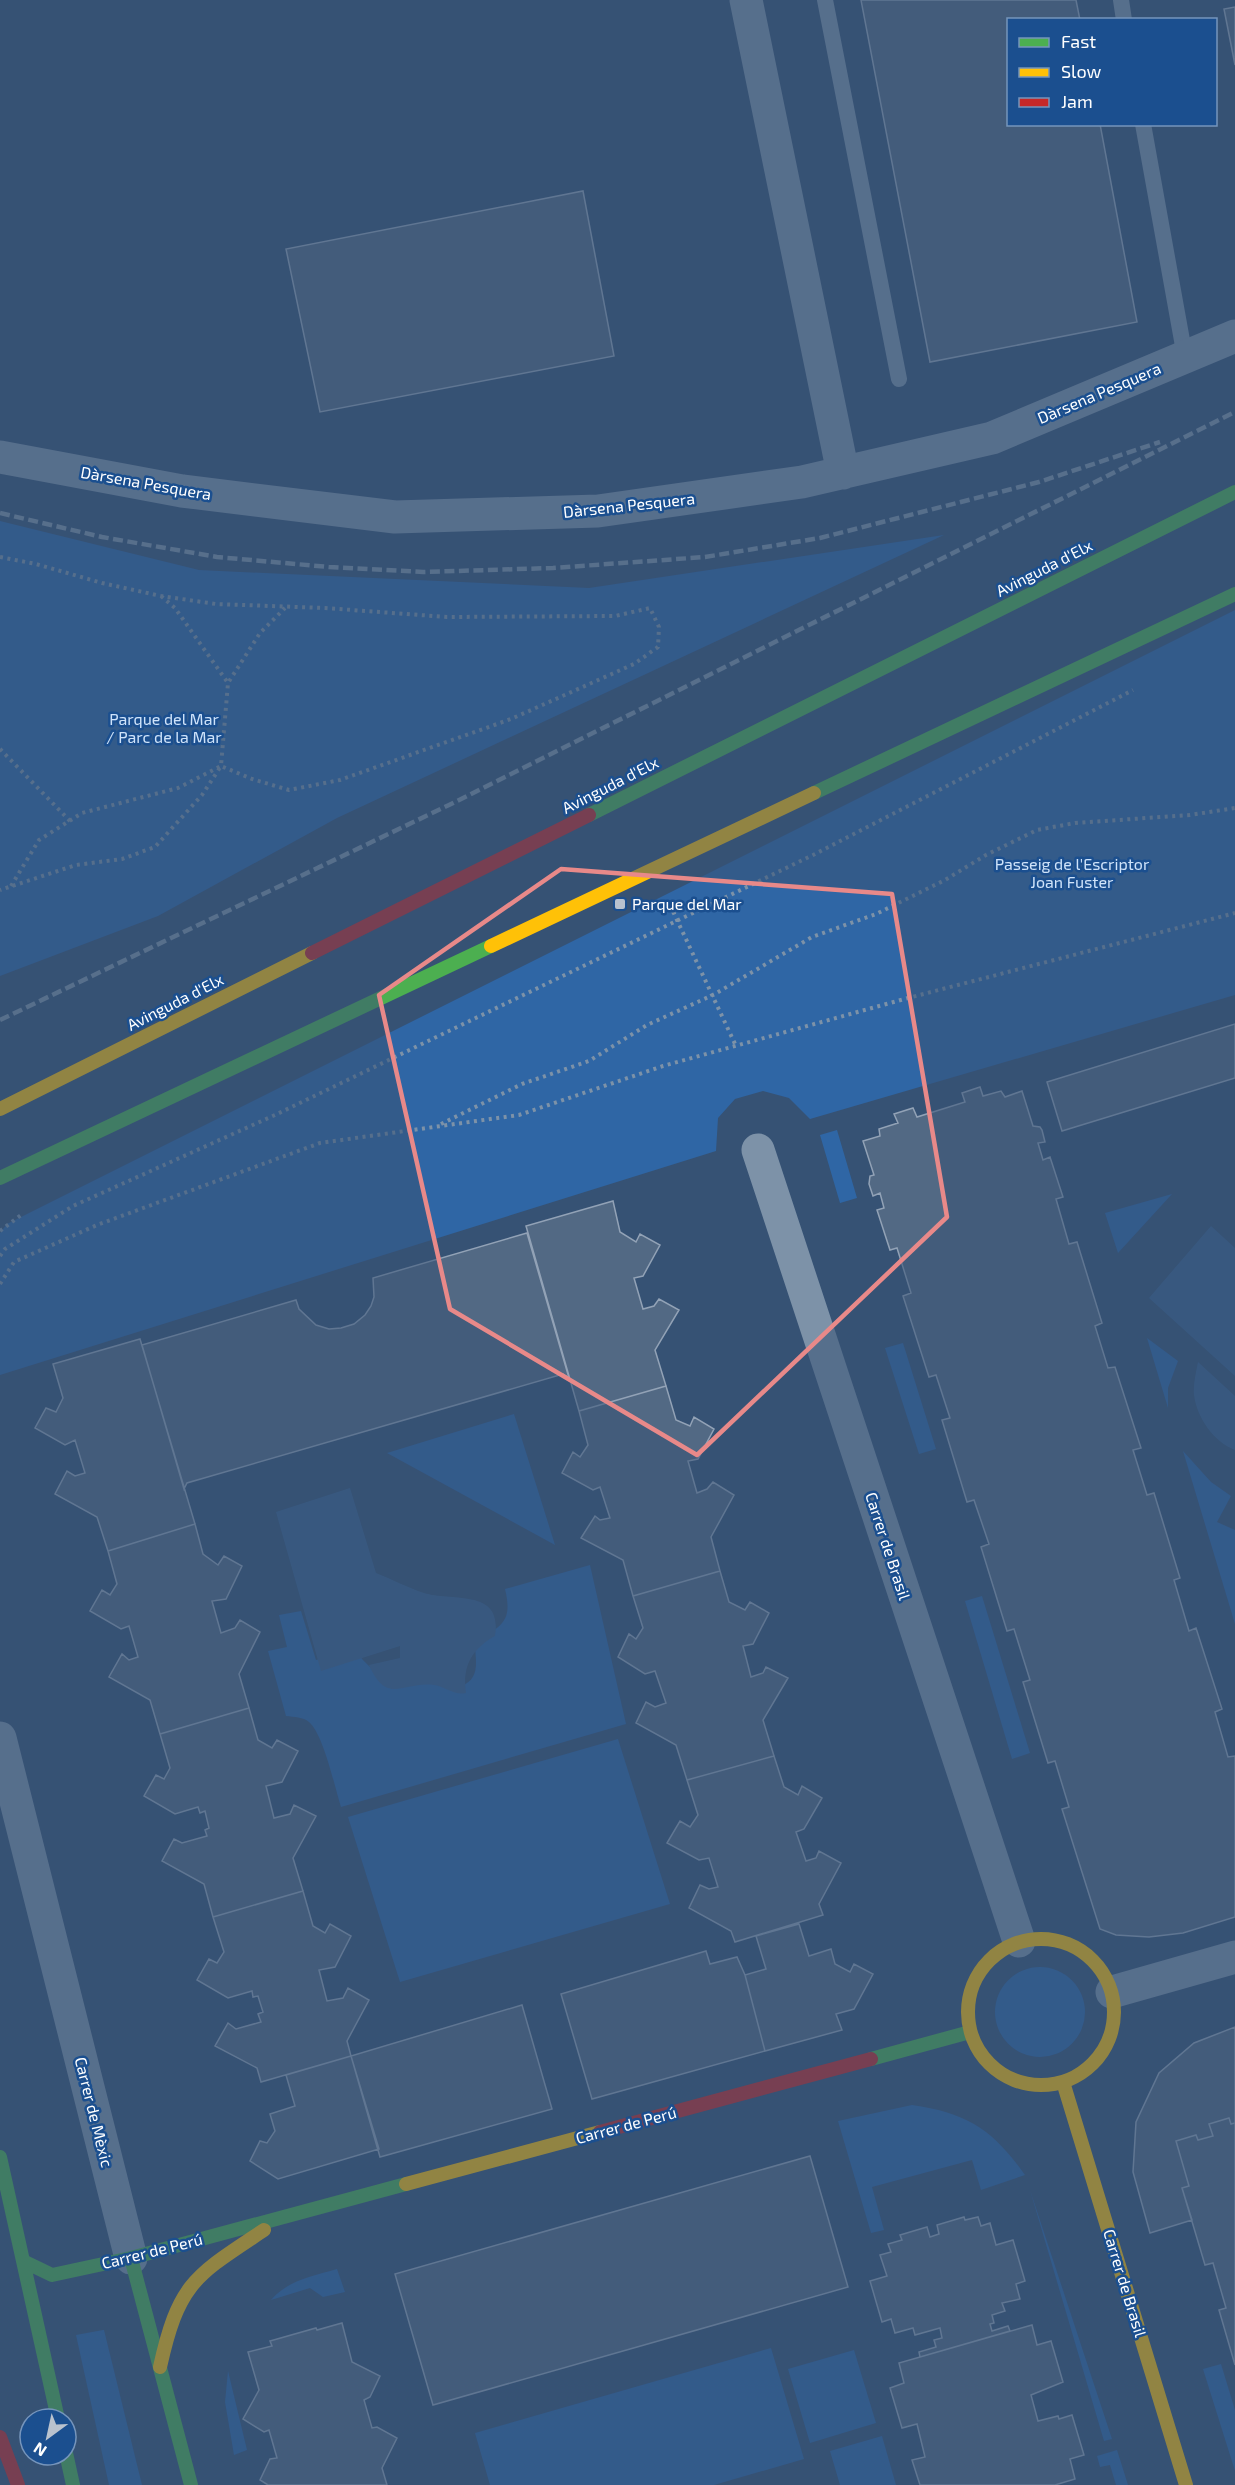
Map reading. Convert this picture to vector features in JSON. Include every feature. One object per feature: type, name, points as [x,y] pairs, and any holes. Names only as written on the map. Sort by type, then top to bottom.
[{"type":"main road","name":"Avinguda d'Elx","points":[[0,1108],[1235,492]]},
{"type":"main road","points":[[0,1178],[1235,594]]},
{"type":"main road","points":[[1036,1938],[1070,1944],[1101,1968],[1112,1992],[1114,2021],[1108,2043],[1085,2071],[1063,2082],[1044,2085],[1014,2081],[986,2060],[970,2032],[967,2012],[972,1985],[989,1959],[1018,1941],[1036,1938]]},
{"type":"main road","name":"Carrer de Perú","points":[[23,2261],[52,2275],[131,2258],[970,2032]]},
{"type":"main road","name":"Carrer de Brasil","points":[[1063,2082],[1186,2485]]},
{"type":"main road","points":[[0,2157],[55,2407]]},
{"type":"main road","name":"Carrer de Perú","points":[[160,2368],[170,2327],[185,2292],[203,2272],[282,2217]]},
{"type":"main road","name":"Carrer de Mèxic","points":[[131,2258],[191,2485]]},
{"type":"main road","points":[[0,2437],[18,2485]]},
{"type":"main road","points":[[69,2467],[73,2485]]},
{"type":"street","points":[[746,0],[843,473]]},
{"type":"street","name":"Dàrsena Pesquera","points":[[0,457],[182,491],[395,517],[598,511],[802,482],[992,438],[1235,336]]},
{"type":"street","name":"Carrer de Brasil","points":[[758,1150],[1018,1941]]},
{"type":"street","name":"Carrer de Mèxic","points":[[0,1738],[131,2258]]},
{"type":"street","points":[[1112,1992],[1235,1957]]},
{"type":"lane","points":[[825,0],[898,379]]},
{"type":"lane","points":[[1120,0],[1124,18]]},
{"type":"lane","points":[[1143,126],[1185,357]]},
{"type":"path","points":[[0,557],[161,596],[216,604],[447,617],[615,616],[650,608],[659,627],[658,647],[634,664],[616,673],[511,719],[340,780],[289,790],[252,779],[221,766],[178,788],[82,813],[39,840],[11,886]]},
{"type":"path","points":[[161,596],[175,608],[228,683]]},
{"type":"path","points":[[0,890],[75,865],[122,859],[155,847],[202,795],[221,766],[228,683],[260,633],[286,607]]},
{"type":"path","points":[[0,1256],[5,1249],[73,1206],[275,1115],[813,855],[1141,686]]},
{"type":"path","points":[[0,750],[70,820]]},
{"type":"path","points":[[436,1127],[522,1084],[590,1060],[647,1025],[713,995],[812,938],[876,914],[1037,830],[1075,823],[1190,815],[1235,808]]},
{"type":"path","points":[[668,902],[736,1046]]},
{"type":"path","points":[[0,1284],[14,1262],[77,1234],[320,1143],[519,1115],[663,1066],[908,998],[1235,913]]},
{"type":"highlighted area","points":[[561,869],[892,894],[947,1217],[697,1455],[450,1309],[379,995]]},
{"type":"green space","name":"Parque del Mar / Parc de la Mar","points":[[0,521],[199,570],[589,588],[944,535],[337,818],[158,916],[0,976]]},
{"type":"green space","name":"Passeig de l'Escriptor Joan Fuster","points":[[1235,610],[1235,995],[810,1119],[789,1098],[763,1091],[735,1099],[718,1118],[716,1151],[0,1375],[0,1233],[7,1224]]},
{"type":"green space","points":[[837,1130],[857,1198],[840,1203],[820,1135]]},
{"type":"green space","points":[[1172,1194],[1118,1253],[1105,1213]]},
{"type":"green space","points":[[1147,1338],[1178,1361],[1168,1388],[1168,1408]]},
{"type":"green space","points":[[903,1343],[936,1449],[919,1454],[885,1348]]},
{"type":"green space","points":[[514,1414],[555,1545],[387,1453]]},
{"type":"green space","points":[[1183,1451],[1211,1482],[1231,1496],[1217,1522],[1235,1530],[1235,1624]]},
{"type":"green space","points":[[590,1565],[626,1724],[341,1807],[324,1749],[314,1728],[304,1719],[286,1716],[268,1651],[287,1647],[279,1615],[301,1611],[316,1660],[359,1649],[362,1659],[373,1670],[460,1687],[471,1680],[474,1675],[475,1646],[497,1628],[506,1617],[505,1589]]},
{"type":"green space","points":[[982,1596],[1030,1753],[1012,1759],[965,1601]]},
{"type":"green space","points":[[618,1739],[670,1904],[400,1982],[348,1817]]},
{"type":"green space","points":[[1040,1967],[1057,1970],[1072,1980],[1082,1995],[1085,2012],[1082,2029],[1072,2044],[1057,2054],[1040,2057],[1023,2054],[1008,2044],[998,2029],[995,2012],[998,1995],[1008,1980],[1023,1970]]},
{"type":"green space","points":[[912,2105],[949,2113],[978,2126],[1002,2146],[1025,2175],[981,2190],[972,2160],[872,2187],[884,2230],[871,2233],[838,2121]]},
{"type":"green space","points":[[1030,2190],[1112,2439],[1104,2441]]},
{"type":"green space","points":[[337,2269],[345,2292],[323,2297],[310,2288],[271,2300],[293,2283]]},
{"type":"green space","points":[[104,2330],[142,2485],[109,2485],[76,2335]]},
{"type":"green space","points":[[771,2348],[804,2459],[714,2485],[490,2485],[475,2433]]},
{"type":"green space","points":[[854,2350],[876,2423],[810,2443],[788,2369]]},
{"type":"green space","points":[[1221,2364],[1235,2410],[1235,2471],[1203,2369]]},
{"type":"green space","points":[[228,2371],[247,2450],[234,2455],[225,2402]]},
{"type":"green space","points":[[882,2436],[896,2485],[840,2485],[830,2451]]},
{"type":"green space","points":[[1117,2450],[1128,2485],[1116,2485],[1110,2465],[1100,2467],[1097,2456]]},
{"type":"shaded area","points":[[1211,1226],[1235,1248],[1235,1376],[1149,1298]]},
{"type":"shaded area","points":[[1198,1362],[1235,1396],[1235,1450],[1214,1435],[1199,1412],[1194,1391]]},
{"type":"shaded area","points":[[350,1488],[376,1573],[424,1593],[473,1600],[484,1604],[491,1610],[495,1621],[495,1636],[480,1647],[470,1659],[465,1683],[466,1693],[458,1693],[434,1685],[397,1689],[382,1685],[369,1665],[400,1658],[400,1646],[321,1671],[276,1512]]},
{"type":"building","points":[[861,0],[1076,0],[1080,18],[1007,18],[1007,126],[1100,126],[1137,322],[930,362]]},
{"type":"building","points":[[1235,7],[1235,65],[1224,9]]},
{"type":"building","points":[[583,191],[614,356],[320,412],[286,249]]},
{"type":"building","points":[[1235,1024],[1235,1078],[1062,1131],[1047,1082]]},
{"type":"building","points":[[980,1087],[983,1096],[1001,1091],[1005,1097],[1022,1091],[1033,1126],[1040,1127],[1042,1130],[1045,1142],[1038,1143],[1043,1160],[1050,1157],[1063,1197],[1056,1199],[1069,1244],[1077,1242],[1102,1323],[1095,1326],[1108,1368],[1115,1367],[1141,1448],[1133,1450],[1147,1495],[1154,1493],[1180,1578],[1174,1580],[1189,1631],[1196,1628],[1222,1709],[1215,1712],[1228,1757],[1235,1756],[1235,1917],[1183,1933],[1149,1937],[1116,1935],[1100,1929],[1062,1809],[1069,1807],[1055,1761],[1048,1763],[1023,1682],[1030,1680],[1014,1629],[1007,1631],[981,1547],[989,1544],[974,1500],[967,1502],[942,1420],[950,1418],[936,1375],[929,1377],[903,1296],[911,1293],[897,1248],[890,1250],[877,1210],[884,1208],[880,1193],[873,1196],[869,1184],[870,1176],[874,1175],[863,1141],[880,1136],[879,1129],[898,1123],[894,1114],[913,1108],[917,1117],[965,1102],[962,1093]]},
{"type":"building","points":[[613,1201],[620,1232],[636,1242],[640,1234],[660,1245],[643,1276],[634,1278],[643,1309],[654,1306],[659,1299],[679,1310],[655,1350],[666,1386],[579,1411],[526,1226]]},
{"type":"building","points":[[527,1233],[569,1378],[563,1374],[187,1483],[184,1489],[142,1345],[296,1300],[299,1309],[316,1325],[329,1329],[341,1328],[354,1324],[365,1315],[371,1306],[374,1297],[373,1278]]},
{"type":"building","points":[[140,1339],[195,1524],[108,1551],[97,1517],[55,1494],[67,1471],[75,1476],[85,1473],[75,1440],[65,1445],[35,1428],[46,1408],[56,1412],[63,1398],[53,1364]]},
{"type":"building","points":[[666,1386],[676,1420],[690,1426],[694,1417],[714,1429],[698,1459],[688,1461],[697,1493],[707,1489],[713,1482],[734,1495],[711,1537],[720,1571],[633,1596],[623,1560],[581,1538],[595,1516],[600,1520],[610,1518],[600,1487],[593,1490],[562,1473],[573,1452],[580,1457],[588,1445],[579,1411]]},
{"type":"building","points":[[195,1524],[203,1554],[218,1565],[224,1556],[242,1566],[226,1599],[212,1601],[221,1633],[235,1628],[240,1620],[260,1632],[239,1674],[249,1708],[160,1734],[150,1700],[109,1677],[122,1654],[129,1660],[138,1657],[129,1626],[121,1629],[90,1611],[102,1590],[110,1595],[117,1584],[108,1551]]},
{"type":"building","points":[[720,1571],[729,1602],[745,1610],[750,1602],[769,1613],[753,1644],[743,1646],[751,1677],[763,1673],[766,1667],[788,1678],[763,1720],[774,1756],[687,1780],[676,1745],[636,1723],[646,1702],[655,1707],[666,1703],[655,1671],[645,1674],[618,1657],[629,1634],[636,1639],[643,1628],[633,1596]]},
{"type":"building","points":[[249,1708],[258,1740],[272,1748],[277,1740],[298,1751],[282,1782],[266,1786],[274,1818],[290,1814],[294,1805],[316,1816],[293,1858],[303,1891],[213,1917],[204,1884],[162,1861],[174,1839],[182,1843],[207,1836],[205,1830],[209,1828],[205,1811],[200,1813],[198,1807],[175,1814],[144,1796],[156,1775],[164,1779],[170,1768],[160,1734]]},
{"type":"building","points":[[774,1756],[784,1787],[798,1795],[802,1786],[822,1798],[804,1829],[796,1832],[806,1861],[816,1858],[819,1851],[841,1863],[819,1904],[823,1915],[735,1942],[731,1931],[689,1908],[700,1885],[709,1889],[718,1887],[709,1858],[699,1860],[667,1843],[680,1821],[690,1827],[698,1815],[687,1780]]},
{"type":"building","points":[[303,1891],[313,1926],[325,1933],[330,1924],[351,1936],[335,1967],[319,1970],[327,2001],[343,1998],[348,1988],[369,2000],[347,2041],[351,2056],[261,2082],[257,2068],[215,2046],[228,2023],[236,2029],[261,2022],[258,2014],[263,2012],[258,1996],[253,1997],[252,1991],[228,1998],[197,1980],[209,1959],[217,1963],[224,1952],[213,1917]]},
{"type":"building","points":[[799,1924],[809,1956],[831,1949],[835,1964],[850,1972],[854,1964],[873,1974],[854,2009],[836,2014],[842,2030],[765,2051],[745,1975],[766,1969],[756,1936]]},
{"type":"building","points":[[706,1951],[710,1964],[737,1957],[745,1975],[765,2051],[592,2099],[561,1994]]},
{"type":"building","points":[[522,2005],[552,2109],[380,2157],[351,2056]]},
{"type":"building","points":[[1235,2027],[1235,2123],[1231,2124],[1229,2118],[1209,2124],[1213,2136],[1198,2140],[1196,2135],[1176,2141],[1189,2186],[1182,2188],[1192,2220],[1150,2233],[1133,2172],[1136,2122],[1159,2073],[1194,2043]]},
{"type":"building","points":[[351,2056],[379,2149],[278,2179],[250,2161],[260,2141],[267,2143],[275,2131],[270,2114],[295,2106],[286,2075]]},
{"type":"building","points":[[1229,2118],[1231,2124],[1235,2123],[1235,2365],[1219,2310],[1226,2308],[1213,2263],[1205,2265],[1182,2188],[1189,2186],[1176,2141],[1196,2135],[1198,2140],[1213,2136],[1209,2124]]},
{"type":"building","points":[[810,2156],[848,2287],[433,2405],[395,2274]]},
{"type":"building","points":[[964,2217],[965,2220],[978,2217],[981,2226],[990,2223],[996,2245],[1013,2240],[1025,2281],[1016,2284],[1020,2299],[1002,2303],[1005,2311],[992,2315],[994,2323],[990,2324],[992,2331],[1008,2326],[1010,2331],[920,2357],[919,2352],[936,2347],[934,2340],[942,2338],[940,2328],[915,2335],[913,2328],[895,2333],[891,2319],[882,2322],[870,2281],[887,2276],[880,2255],[891,2252],[888,2244],[902,2240],[900,2235],[927,2227],[930,2237],[939,2234],[937,2225]]},
{"type":"building","points":[[342,2323],[352,2362],[380,2376],[370,2397],[364,2400],[372,2428],[377,2427],[397,2438],[382,2468],[387,2485],[268,2485],[260,2480],[270,2459],[277,2458],[269,2430],[264,2432],[243,2419],[259,2390],[248,2352],[272,2346],[270,2341]]},
{"type":"building","points":[[1032,2325],[1037,2345],[1051,2341],[1063,2382],[1031,2395],[1038,2421],[1072,2415],[1084,2455],[1070,2459],[1075,2479],[1055,2485],[920,2485],[912,2460],[925,2457],[917,2424],[902,2428],[890,2388],[904,2383],[899,2363]]},
{"type":"railway","points":[[0,1020],[449,805],[1235,412]]},
{"type":"railway","points":[[0,513],[102,537],[217,557],[329,567],[423,572],[553,568],[705,557],[820,538],[1039,482],[1160,442]]},
{"type":"traffic: fast","points":[[589,815],[1235,492]]},
{"type":"traffic: fast","points":[[814,793],[1235,594]]},
{"type":"traffic: fast","points":[[0,1178],[491,946]]},
{"type":"traffic: fast","points":[[871,2059],[970,2032]]},
{"type":"traffic: fast","points":[[0,2157],[55,2407]]},
{"type":"traffic: fast","points":[[23,2261],[52,2275],[131,2258],[406,2184]]},
{"type":"traffic: fast","points":[[131,2258],[191,2485]]},
{"type":"traffic: fast","points":[[69,2467],[73,2485]]},
{"type":"traffic: slow","points":[[491,946],[814,793]]},
{"type":"traffic: slow","points":[[0,1109],[312,953]]},
{"type":"traffic: slow","points":[[1041,1939],[1069,1945],[1092,1961],[1108,1984],[1114,2012],[1108,2040],[1092,2063],[1069,2079],[1041,2085],[1013,2079],[990,2063],[974,2040],[968,2012],[974,1984],[990,1961],[1013,1945],[1041,1939]]},
{"type":"traffic: slow","points":[[1063,2082],[1186,2485]]},
{"type":"traffic: slow","points":[[406,2184],[600,2132]]},
{"type":"traffic: slow","points":[[160,2367],[175,2316],[183,2298],[193,2284],[221,2259],[264,2230]]},
{"type":"traffic: jam","points":[[312,953],[589,815]]},
{"type":"traffic: jam","points":[[600,2132],[871,2059]]},
{"type":"traffic: jam","points":[[0,2437],[18,2485]]},
{"type":"place","name":"Parque del Mar","points":[[620,904]]}]
